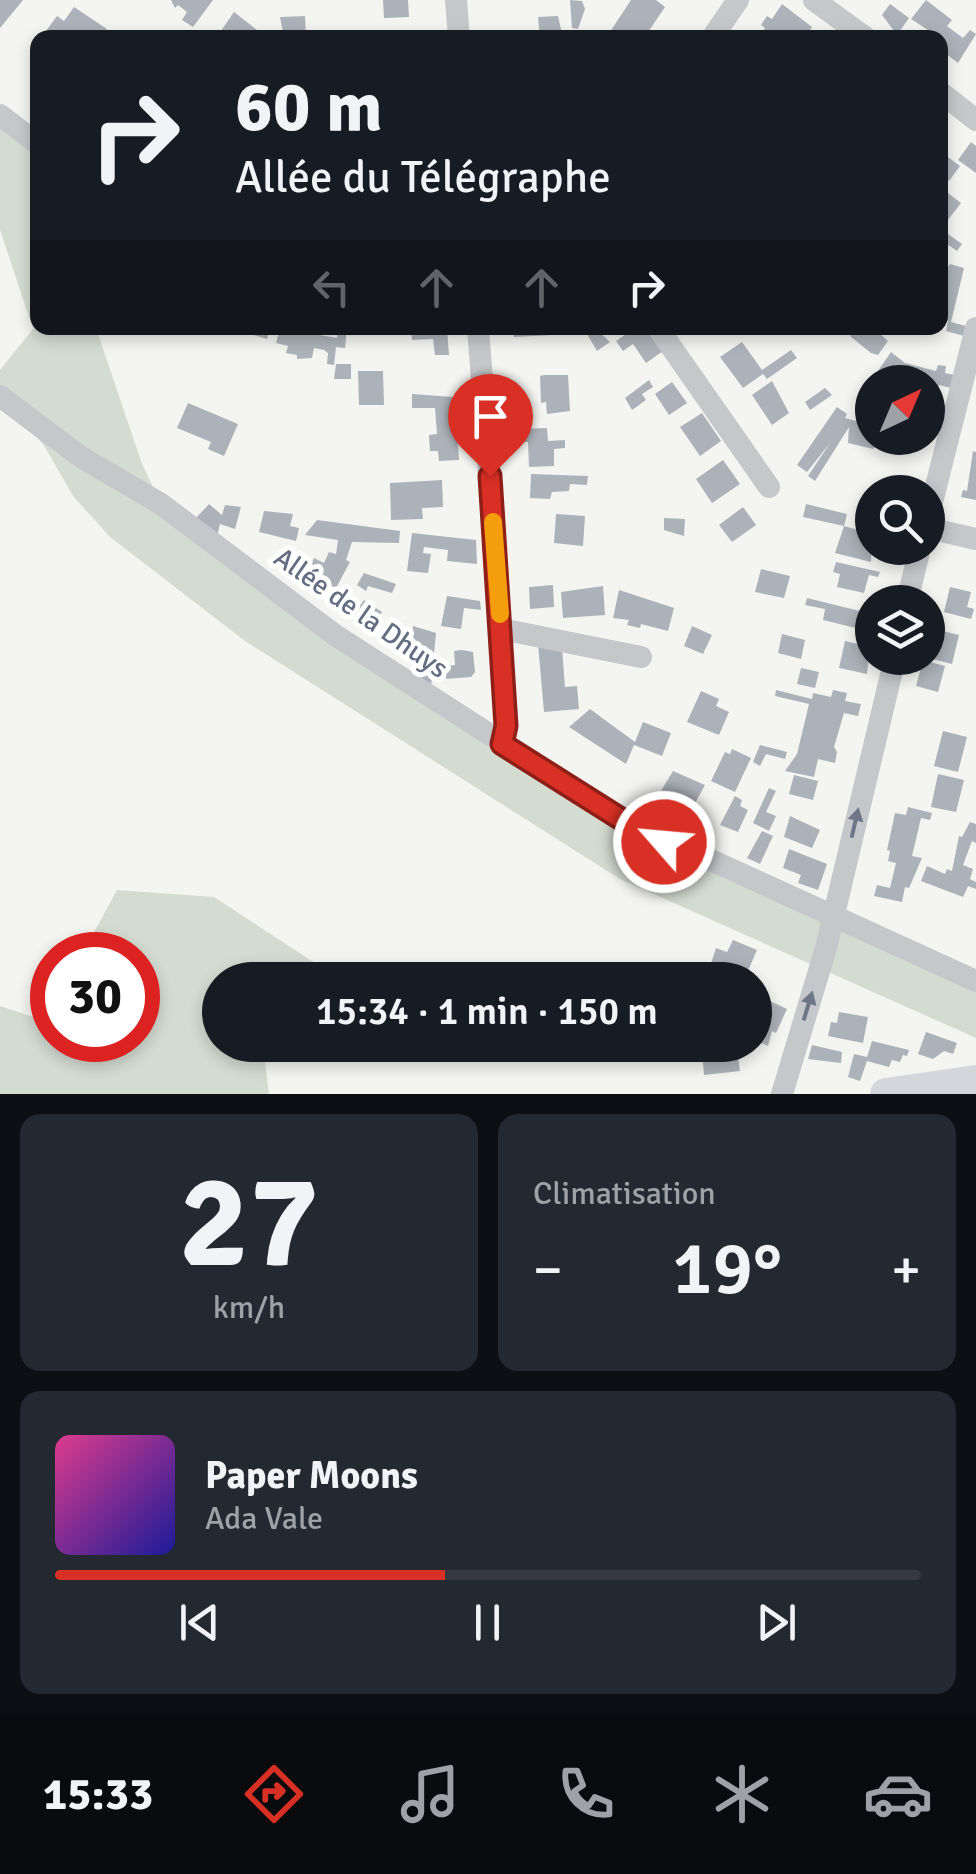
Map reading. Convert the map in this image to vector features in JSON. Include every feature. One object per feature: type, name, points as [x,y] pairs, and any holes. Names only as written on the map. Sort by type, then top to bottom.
[{"type":"main road","points":[[886,1094],[976,1081]]},
{"type":"street","points":[[456,0],[458,30]]},
{"type":"street","points":[[717,30],[738,0]]},
{"type":"street","points":[[814,0],[855,30]]},
{"type":"street","points":[[948,103],[976,120]]},
{"type":"street","points":[[0,115],[30,138]]},
{"type":"street","points":[[939,475],[976,328]]},
{"type":"street","points":[[479,335],[501,629],[506,726],[502,744]]},
{"type":"street","points":[[663,335],[770,487]]},
{"type":"street","name":"Allée de la Dhuys","points":[[0,396],[67,448],[161,504],[335,635],[621,819],[976,981]]},
{"type":"street","points":[[945,532],[976,539]]},
{"type":"street","points":[[501,629],[640,657]]},
{"type":"street","points":[[782,1094],[833,918],[890,675]]},
{"type":"shaded area","points":[[0,115],[30,139],[30,320],[0,230]]},
{"type":"shaded area","points":[[30,333],[98,335],[142,464],[161,504],[621,819],[976,981],[976,1038],[620,879],[245,641],[110,537],[73,496],[45,447],[0,392],[0,370]]},
{"type":"shaded area","points":[[117,890],[214,897],[313,962],[202,962],[202,1062],[265,1062],[269,1094],[0,1094],[0,1006],[30,1016],[30,1062],[160,1062],[160,932],[94,932]]},
{"type":"building","points":[[0,0],[23,0],[0,28]]},
{"type":"building","points":[[171,0],[213,0],[193,27],[182,20],[187,12],[178,5],[175,8]]},
{"type":"building","points":[[383,0],[408,0],[409,17],[384,18]]},
{"type":"building","points":[[570,0],[582,1],[585,9],[578,29],[572,28]]},
{"type":"building","points":[[631,0],[656,0],[665,7],[649,30],[611,30]]},
{"type":"building","points":[[926,0],[952,20],[947,26],[963,38],[970,30],[976,34],[958,63],[948,55],[948,30],[928,30],[911,19]]},
{"type":"building","points":[[782,4],[812,27],[764,30],[761,25],[767,16],[772,19]]},
{"type":"building","points":[[890,4],[909,18],[901,30],[893,30],[882,15]]},
{"type":"building","points":[[74,7],[107,29],[47,30],[57,16],[64,21]]},
{"type":"building","points":[[234,12],[257,30],[222,30]]},
{"type":"building","points":[[305,16],[306,30],[282,30],[280,17]]},
{"type":"building","points":[[558,16],[561,30],[539,30],[538,17]]},
{"type":"building","points":[[971,142],[976,146],[976,173],[958,160]]},
{"type":"building","points":[[948,157],[960,166],[948,180]]},
{"type":"building","points":[[948,193],[961,203],[948,220]]},
{"type":"building","points":[[948,234],[962,244],[957,251],[948,245]]},
{"type":"building","points":[[948,267],[964,268],[951,322],[966,326],[964,336],[948,332]]},
{"type":"building","points":[[278,335],[346,335],[345,348],[336,347],[334,365],[327,364],[328,353],[324,350],[314,348],[312,358],[297,359],[297,355],[286,353],[288,346],[276,343]]},
{"type":"building","points":[[412,335],[448,335],[449,355],[435,355],[433,339],[412,340]]},
{"type":"building","points":[[588,335],[602,335],[610,342],[597,351]]},
{"type":"building","points":[[625,335],[659,335],[663,351],[646,363],[633,344],[623,351],[616,341]]},
{"type":"building","points":[[881,335],[888,341],[878,355],[850,336]]},
{"type":"building","points":[[742,342],[762,370],[791,350],[797,358],[767,379],[763,374],[743,388],[720,357]]},
{"type":"building","points":[[891,352],[913,365],[882,365]]},
{"type":"building","points":[[336,364],[351,364],[351,379],[334,379]]},
{"type":"building","points":[[358,371],[383,371],[384,405],[359,405]]},
{"type":"building","points":[[945,373],[954,375],[951,388],[945,386]]},
{"type":"building","points":[[568,375],[570,411],[547,414],[546,402],[541,403],[540,376]]},
{"type":"building","points":[[649,380],[653,387],[642,394],[646,400],[632,410],[625,398]]},
{"type":"building","points":[[772,381],[789,413],[772,425],[752,395]]},
{"type":"building","points":[[672,382],[687,403],[669,415],[655,394]]},
{"type":"building","points":[[825,388],[832,395],[810,410],[805,402]]},
{"type":"building","points":[[412,394],[467,398],[467,408],[456,408],[459,460],[439,461],[438,451],[430,451],[429,435],[437,434],[435,408],[412,408]]},
{"type":"building","points":[[188,403],[238,424],[224,456],[208,449],[211,442],[177,428]]},
{"type":"building","points":[[837,407],[847,414],[845,418],[855,421],[855,445],[848,443],[849,427],[815,481],[808,476],[830,443],[807,472],[797,465]]},
{"type":"building","points":[[702,413],[721,441],[700,456],[680,427]]},
{"type":"building","points":[[547,428],[548,441],[565,440],[565,448],[554,449],[554,466],[529,467],[528,442],[520,442],[519,429]]},
{"type":"building","points":[[973,451],[976,500],[961,497],[963,490],[967,491]]},
{"type":"building","points":[[723,460],[740,484],[712,503],[696,479]]},
{"type":"building","points":[[531,474],[588,476],[587,485],[570,484],[569,491],[552,492],[550,499],[530,498]]},
{"type":"building","points":[[442,480],[443,507],[422,508],[423,519],[391,520],[390,483]]},
{"type":"building","points":[[209,504],[222,515],[225,505],[241,507],[235,529],[220,524],[217,536],[195,519]]},
{"type":"building","points":[[806,504],[847,514],[844,526],[803,517]]},
{"type":"building","points":[[743,507],[756,525],[732,542],[719,525]]},
{"type":"building","points":[[264,511],[293,514],[290,526],[299,528],[296,541],[259,532]]},
{"type":"building","points":[[556,514],[585,516],[583,546],[554,543]]},
{"type":"building","points":[[664,518],[685,519],[684,536],[664,530]]},
{"type":"building","points":[[317,520],[400,531],[399,543],[352,542],[346,560],[350,562],[336,588],[307,573],[314,558],[324,563],[329,552],[336,554],[338,540],[305,535]]},
{"type":"building","points":[[844,526],[855,529],[855,558],[835,553]]},
{"type":"building","points":[[412,533],[476,540],[477,564],[447,561],[448,550],[424,547],[423,553],[431,554],[428,573],[407,571]]},
{"type":"building","points":[[836,562],[880,572],[878,577],[869,575],[866,585],[855,585],[855,591],[837,587],[840,574],[833,572]]},
{"type":"building","points":[[761,569],[790,576],[784,598],[755,592]]},
{"type":"building","points":[[364,573],[396,584],[392,593],[368,586],[366,591],[357,585]]},
{"type":"building","points":[[553,585],[554,607],[530,609],[529,587]]},
{"type":"building","points":[[603,586],[605,615],[563,618],[561,592]]},
{"type":"building","points":[[950,587],[971,592],[967,607],[974,609],[971,619],[945,612]]},
{"type":"building","points":[[619,590],[674,608],[668,631],[641,624],[640,628],[627,625],[629,620],[613,618]]},
{"type":"building","points":[[447,596],[480,601],[481,610],[464,608],[461,629],[441,626]]},
{"type":"building","points":[[807,598],[855,610],[855,628],[823,620],[825,609],[805,605]]},
{"type":"building","points":[[364,600],[382,612],[373,626],[354,614]]},
{"type":"building","points":[[413,626],[436,633],[431,687],[418,679],[421,662],[408,659]]},
{"type":"building","points":[[692,626],[712,635],[703,654],[684,646]]},
{"type":"building","points":[[945,632],[959,635],[952,664],[945,662]]},
{"type":"building","points":[[782,634],[805,640],[801,659],[778,653]]},
{"type":"building","points":[[845,641],[855,643],[855,671],[839,668]]},
{"type":"building","points":[[538,644],[562,648],[565,687],[577,686],[579,709],[544,712]]},
{"type":"building","points":[[454,651],[473,652],[475,672],[471,677],[446,679],[445,666],[455,665]]},
{"type":"building","points":[[801,668],[819,672],[815,688],[797,684]]},
{"type":"building","points":[[919,675],[943,675],[938,692],[916,686]]},
{"type":"building","points":[[776,690],[812,699],[813,693],[831,697],[833,690],[847,693],[845,701],[861,704],[858,716],[844,713],[834,747],[835,763],[818,759],[814,777],[785,771],[797,754],[809,704],[775,696]]},
{"type":"building","points":[[701,691],[719,699],[716,706],[729,712],[719,735],[687,722]]},
{"type":"building","points":[[590,709],[635,742],[643,722],[671,733],[662,756],[634,745],[626,764],[569,727]]},
{"type":"building","points":[[943,731],[967,737],[958,772],[934,766]]},
{"type":"building","points":[[760,745],[787,752],[785,759],[766,754],[760,766],[753,762]]},
{"type":"building","points":[[732,749],[751,758],[735,792],[711,781],[725,752],[730,754]]},
{"type":"building","points":[[673,771],[705,785],[694,805],[661,791]]},
{"type":"building","points":[[938,774],[964,780],[956,812],[931,807]]},
{"type":"building","points":[[794,775],[818,781],[813,800],[789,794]]},
{"type":"building","points":[[769,788],[776,791],[766,812],[776,816],[769,831],[753,823]]},
{"type":"building","points":[[735,796],[742,800],[740,806],[748,810],[738,832],[720,825]]},
{"type":"building","points":[[908,807],[932,813],[930,820],[921,818],[912,856],[922,858],[909,888],[905,887],[902,902],[874,896],[877,885],[890,888],[896,863],[888,861],[887,850],[895,813],[906,815]]},
{"type":"building","points":[[790,816],[820,830],[812,848],[784,837]]},
{"type":"building","points":[[970,822],[976,824],[976,843],[972,841],[963,865],[973,869],[970,879],[976,882],[976,889],[968,886],[963,897],[921,881],[927,866],[945,874],[947,869],[952,871],[959,836]]},
{"type":"building","points":[[762,831],[773,836],[760,864],[747,858]]},
{"type":"building","points":[[789,849],[827,864],[818,890],[798,883],[801,875],[783,868]]},
{"type":"building","points":[[733,940],[757,950],[752,962],[712,962],[716,948],[727,952]]},
{"type":"building","points":[[772,1002],[787,1009],[776,1033],[772,1031]]},
{"type":"building","points":[[839,1012],[868,1017],[863,1043],[828,1036],[831,1022],[837,1023]]},
{"type":"building","points":[[926,1032],[957,1043],[953,1054],[944,1051],[933,1059],[918,1054]]},
{"type":"building","points":[[872,1041],[909,1050],[907,1056],[903,1055],[900,1062],[892,1060],[889,1067],[867,1061],[860,1081],[848,1077],[854,1054],[867,1057]]},
{"type":"building","points":[[812,1045],[842,1052],[841,1063],[808,1059]]},
{"type":"building","points":[[703,1062],[739,1062],[740,1071],[704,1075]]},
{"type":"slow traffic","points":[[493,522],[500,614]]},
{"type":"route","points":[[490,476],[506,726],[502,744],[664,842]]}]
